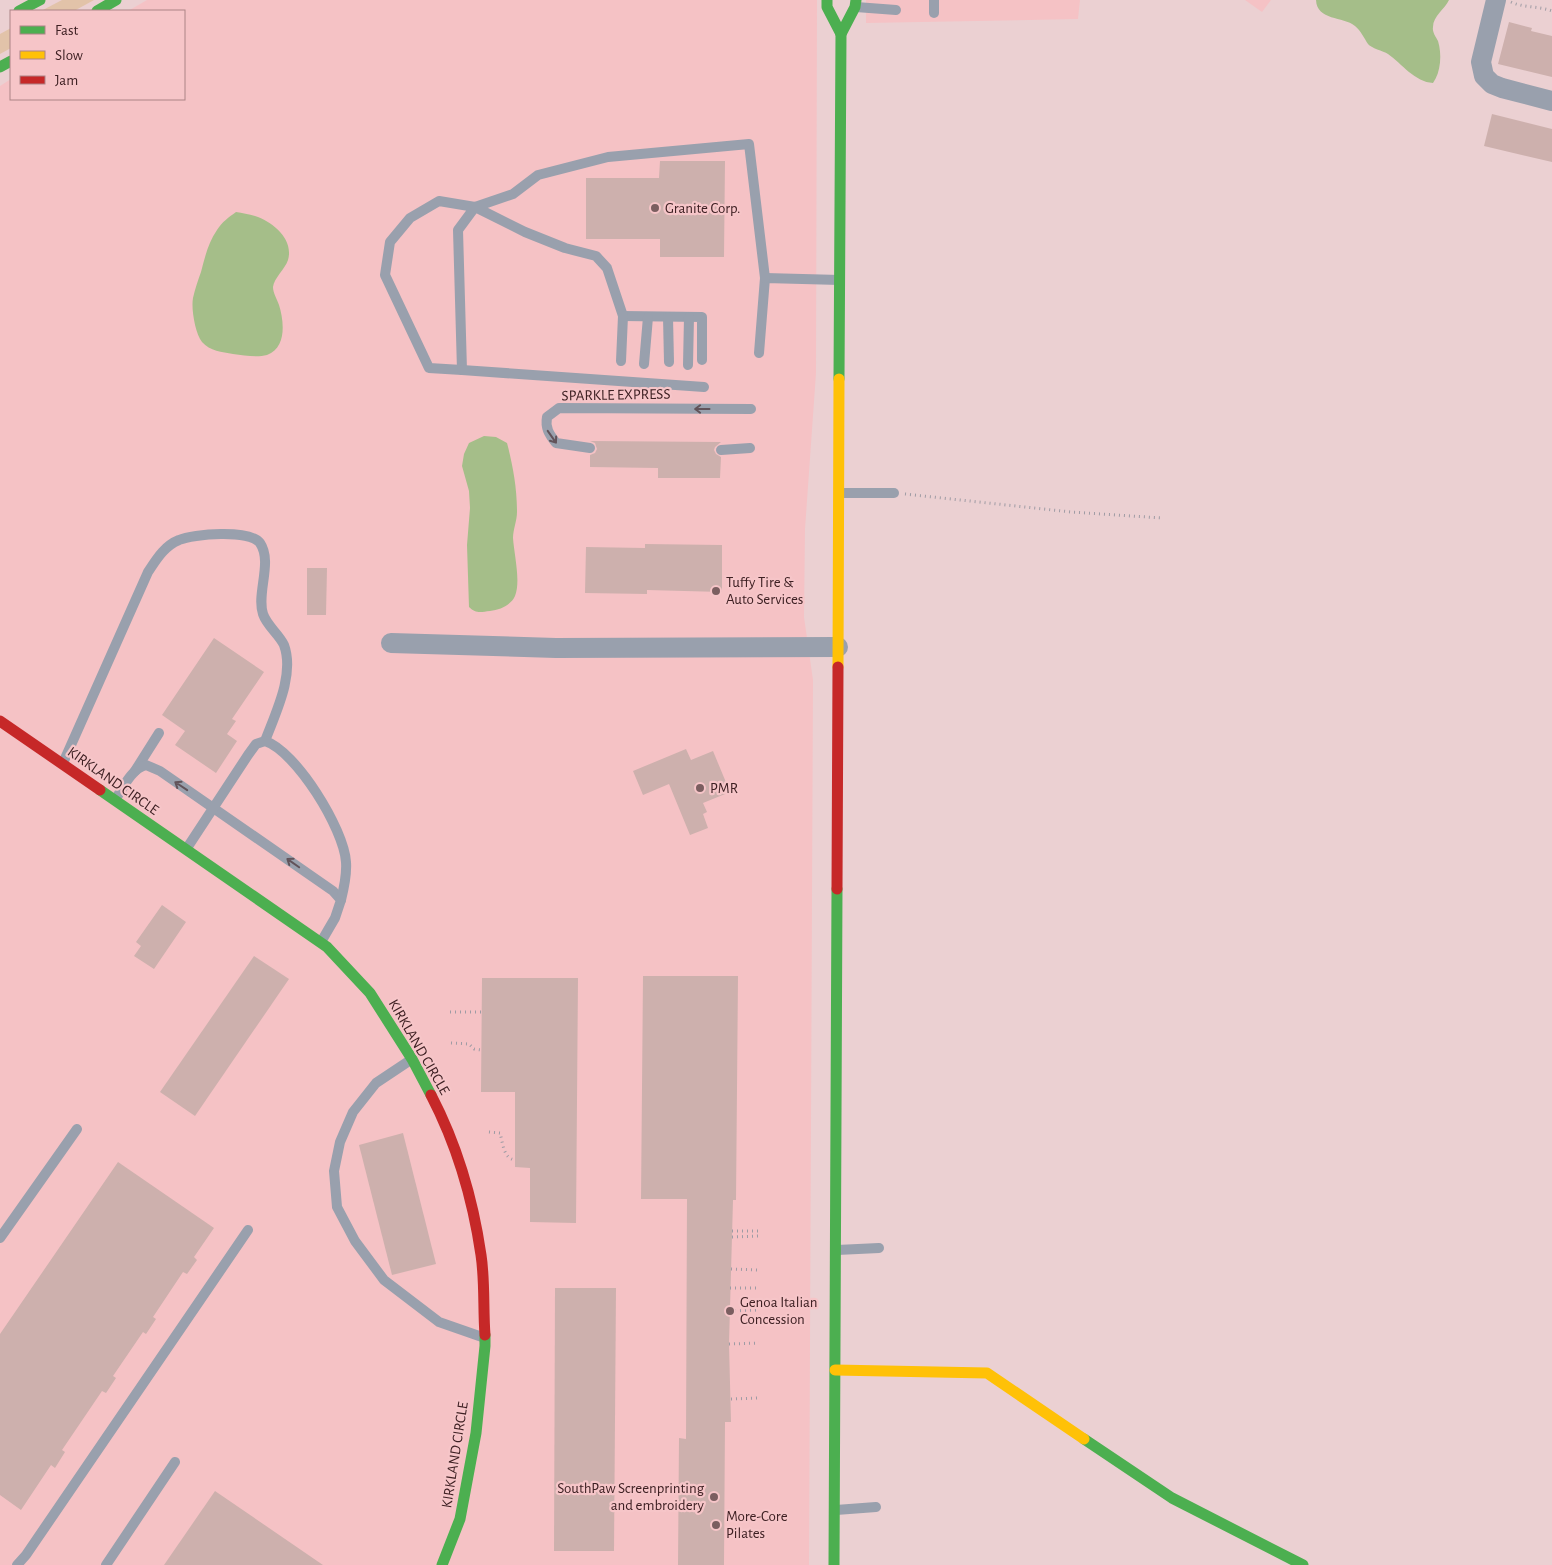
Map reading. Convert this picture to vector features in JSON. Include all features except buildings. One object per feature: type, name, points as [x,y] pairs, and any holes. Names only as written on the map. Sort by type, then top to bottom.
[{"type":"main road","points":[[21,10],[40,0]]},
{"type":"main road","points":[[99,10],[116,0]]},
{"type":"main road","points":[[827,0],[827,7],[841,34]]},
{"type":"main road","points":[[834,1565],[841,34],[856,3]]},
{"type":"main road","name":"KIRKLAND CIRCLE","points":[[0,721],[327,947],[370,993],[412,1058],[446,1124],[467,1188],[481,1256],[485,1338],[476,1434],[460,1520],[442,1565]]},
{"type":"main road","points":[[835,1370],[987,1373],[1172,1498],[1303,1565]]},
{"type":"street","points":[[1496,0],[1480,62],[1484,76],[1492,84],[1502,88],[1552,101]]},
{"type":"street","points":[[391,643],[556,648],[838,647]]},
{"type":"lane","points":[[934,0],[934,13]]},
{"type":"lane","points":[[856,3],[896,10]]},
{"type":"lane","points":[[462,370],[458,230],[475,207],[514,194],[538,175],[608,157],[750,144],[765,278],[759,353]]},
{"type":"lane","points":[[621,361],[624,316],[607,268],[596,256],[565,248],[525,232],[475,207],[439,201],[410,218],[390,242],[385,275],[428,368],[704,387]]},
{"type":"lane","points":[[765,278],[841,280]]},
{"type":"lane","points":[[624,316],[702,317],[702,360]]},
{"type":"lane","points":[[644,364],[648,317]]},
{"type":"lane","points":[[668,317],[669,362]]},
{"type":"lane","points":[[688,365],[689,317]]},
{"type":"lane","name":"SPARKLE EXPRESS","points":[[590,448],[556,444],[546,426],[547,417],[559,408],[751,409]]},
{"type":"lane","points":[[721,450],[750,448]]},
{"type":"lane","points":[[840,493],[894,493]]},
{"type":"lane","points":[[62,764],[92,700],[129,611],[148,572],[162,551],[179,540],[206,534],[233,534],[250,537],[258,541],[262,548],[265,564],[262,614],[284,646],[287,667],[282,698],[265,740],[256,744],[248,755],[217,811],[186,850]]},
{"type":"lane","points":[[115,800],[159,733]]},
{"type":"lane","points":[[265,740],[274,744],[301,770],[331,817],[342,842],[346,862],[341,900],[335,918],[321,943]]},
{"type":"lane","points":[[134,771],[140,766],[146,765],[160,772],[333,891],[341,900]]},
{"type":"lane","points":[[412,1058],[376,1083],[353,1112],[340,1142],[334,1171],[338,1207],[355,1242],[384,1280],[439,1322],[485,1338]]},
{"type":"lane","points":[[0,1238],[77,1130]]},
{"type":"lane","points":[[17,1565],[248,1230]]},
{"type":"lane","points":[[836,1250],[879,1248]]},
{"type":"lane","points":[[106,1565],[175,1462]]},
{"type":"lane","points":[[835,1510],[876,1507]]},
{"type":"path","points":[[1507,0],[1518,5],[1552,11]]},
{"type":"path","points":[[894,493],[1071,512],[1162,518]]},
{"type":"path","points":[[450,1012],[481,1012]]},
{"type":"path","points":[[451,1044],[469,1044],[474,1050],[481,1050]]},
{"type":"path","points":[[489,1132],[500,1133],[506,1156],[515,1160]]},
{"type":"path","points":[[732,1231],[759,1231]]},
{"type":"path","points":[[732,1237],[759,1236]]},
{"type":"path","points":[[731,1269],[759,1270]]},
{"type":"path","points":[[730,1288],[759,1288]]},
{"type":"path","points":[[730,1311],[759,1310]]},
{"type":"path","points":[[729,1344],[759,1343]]},
{"type":"path","points":[[730,1399],[758,1398]]},
{"type":"shaded area","points":[[62,0],[94,0],[76,10],[43,10]]},
{"type":"shaded area","points":[[147,0],[817,0],[816,373],[805,529],[804,617],[813,680],[809,1565],[0,1565],[0,86],[10,80],[10,100],[185,100],[185,10],[130,10]]},
{"type":"shaded area","points":[[866,0],[1080,0],[1078,19],[866,23]]},
{"type":"shaded area","points":[[1245,0],[1271,0],[1262,12]]},
{"type":"shaded area","points":[[1316,0],[1449,0],[1434,23],[1433,31],[1438,41],[1440,52],[1436,79],[1433,83],[1426,82],[1409,72],[1388,54],[1368,44],[1355,26],[1321,12],[1317,7]]},
{"type":"shaded area","points":[[10,29],[10,49],[0,54],[0,34]]},
{"type":"shaded area","points":[[236,212],[255,216],[269,222],[285,238],[288,245],[288,260],[275,280],[273,287],[282,319],[281,340],[273,351],[263,356],[216,351],[202,342],[197,333],[194,320],[193,298],[209,245],[221,225]]},
{"type":"shaded area","points":[[484,436],[496,437],[507,443],[511,460],[517,503],[513,538],[517,567],[517,590],[513,599],[505,606],[498,610],[479,612],[469,607],[467,545],[470,508],[469,491],[462,466],[464,454],[469,443]]},
{"type":"traffic: fast","points":[[21,10],[40,0]]},
{"type":"traffic: fast","points":[[99,10],[116,0]]},
{"type":"traffic: fast","points":[[827,0],[827,7],[841,34]]},
{"type":"traffic: fast","points":[[839,379],[841,34],[855,7],[856,0]]},
{"type":"traffic: fast","points":[[0,67],[10,62]]},
{"type":"traffic: fast","points":[[100,790],[327,947],[370,993],[412,1059],[431,1095]]},
{"type":"traffic: fast","points":[[834,1565],[837,889]]},
{"type":"traffic: fast","points":[[442,1565],[460,1519],[476,1433],[485,1335]]},
{"type":"traffic: fast","points":[[1084,1439],[1172,1498],[1303,1565]]},
{"type":"traffic: slow","points":[[838,667],[839,379]]},
{"type":"traffic: slow","points":[[835,1370],[987,1373],[1084,1439]]},
{"type":"traffic: jam","points":[[837,889],[838,667]]},
{"type":"traffic: jam","points":[[0,721],[100,790]]},
{"type":"traffic: jam","points":[[431,1095],[449,1133],[469,1193],[478,1234],[482,1265],[485,1335]]},
{"type":"place","name":"Granite Corp.","points":[[655,208]]},
{"type":"place","name":"Tuffy Tire & Auto Services","points":[[716,591]]},
{"type":"place","name":"PMR","points":[[700,788]]},
{"type":"place","name":"Genoa Italian Concession","points":[[730,1311]]},
{"type":"place","name":"SouthPaw Screenprinting and embroidery","points":[[714,1497]]},
{"type":"place","name":"More-Core Pilates","points":[[716,1525]]}]
